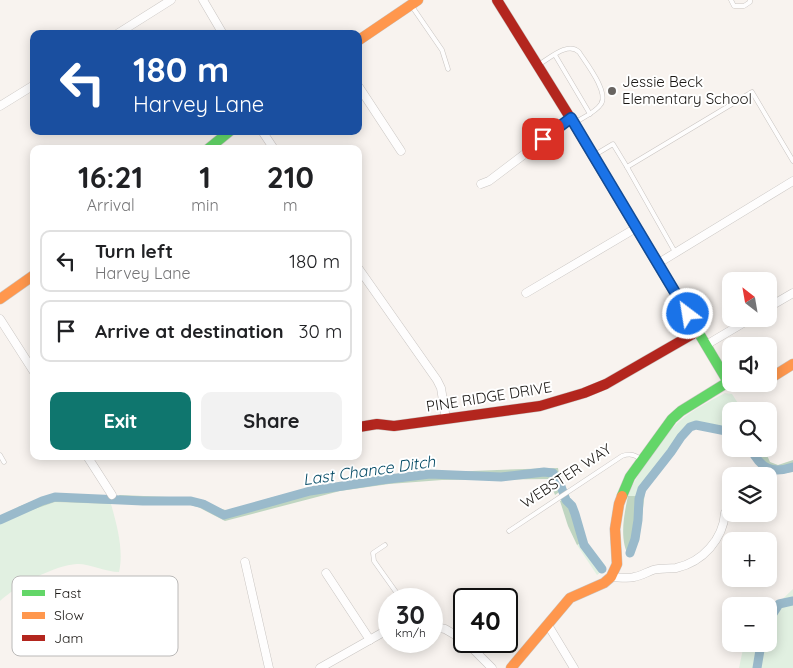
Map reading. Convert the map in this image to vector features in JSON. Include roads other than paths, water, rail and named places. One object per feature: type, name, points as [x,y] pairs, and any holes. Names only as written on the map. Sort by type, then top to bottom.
[{"type":"street","points":[[123,30],[171,0]]},
{"type":"street","points":[[203,0],[221,30]]},
{"type":"street","points":[[497,0],[722,369]]},
{"type":"street","points":[[362,38],[414,2]]},
{"type":"street","points":[[0,106],[30,87]]},
{"type":"street","points":[[362,91],[401,151]]},
{"type":"street","points":[[481,184],[489,181],[572,121]]},
{"type":"street","points":[[213,145],[225,135]]},
{"type":"street","points":[[658,264],[793,181]]},
{"type":"street","points":[[526,293],[636,228]]},
{"type":"street","points":[[362,273],[437,380],[441,388],[446,419]]},
{"type":"street","points":[[0,299],[30,278]]},
{"type":"street","points":[[778,302],[793,293]]},
{"type":"street","points":[[0,319],[30,366]]},
{"type":"street","points":[[706,345],[735,328]]},
{"type":"street","name":"PINE RIDGE DRIVE","points":[[362,426],[377,424],[394,426],[540,406],[584,393],[626,374],[698,331]]},
{"type":"street","points":[[777,374],[793,364]]},
{"type":"street","points":[[511,668],[570,598],[604,583],[611,577],[617,564],[615,528],[619,504],[630,477],[664,429],[681,411],[722,388]]},
{"type":"street","points":[[90,460],[112,496]]},
{"type":"street","points":[[611,577],[632,578],[653,570],[674,568],[688,563],[712,546],[723,527],[724,522]]},
{"type":"street","points":[[245,562],[269,668]]},
{"type":"street","points":[[326,573],[370,640]]},
{"type":"street","points":[[548,625],[574,668]]},
{"type":"street","points":[[320,668],[378,635]]},
{"type":"street","points":[[478,653],[492,668]]},
{"type":"lane","points":[[730,0],[734,6],[744,6],[750,0]]},
{"type":"lane","points":[[414,2],[442,50],[448,69]]},
{"type":"lane","points":[[538,65],[569,48],[575,48],[579,52],[604,97],[602,103],[590,114],[572,121]]},
{"type":"lane","points":[[555,55],[590,114]]},
{"type":"lane","points":[[626,167],[752,92],[793,162]]},
{"type":"lane","points":[[593,156],[613,144],[676,253]]},
{"type":"lane","points":[[0,455],[4,462]]},
{"type":"lane","name":"WEBSTER WAY","points":[[508,531],[622,456],[635,455],[642,460]]},
{"type":"lane","points":[[385,545],[373,553],[374,561],[393,588]]},
{"type":"waterway","name":"Last Chance Ditch","points":[[630,553],[635,539],[639,499],[642,489],[690,427],[696,425],[722,430]]},
{"type":"waterway","name":"Last Chance Ditch","points":[[756,457],[763,465],[773,470],[793,467]]},
{"type":"waterway","name":"Last Chance Ditch","points":[[0,520],[55,497],[191,501],[203,504],[224,515],[310,491],[381,480],[430,474],[501,477],[544,472],[553,473],[559,481],[566,500],[572,506],[584,545],[602,569]]},
{"type":"waterway","name":"Last Chance Ditch","points":[[777,607],[779,604],[793,601]]},
{"type":"waterway","name":"Last Chance Ditch","points":[[757,668],[760,652]]},
{"type":"place","name":"Jessie Beck Elementary School","points":[[612,91]]}]
